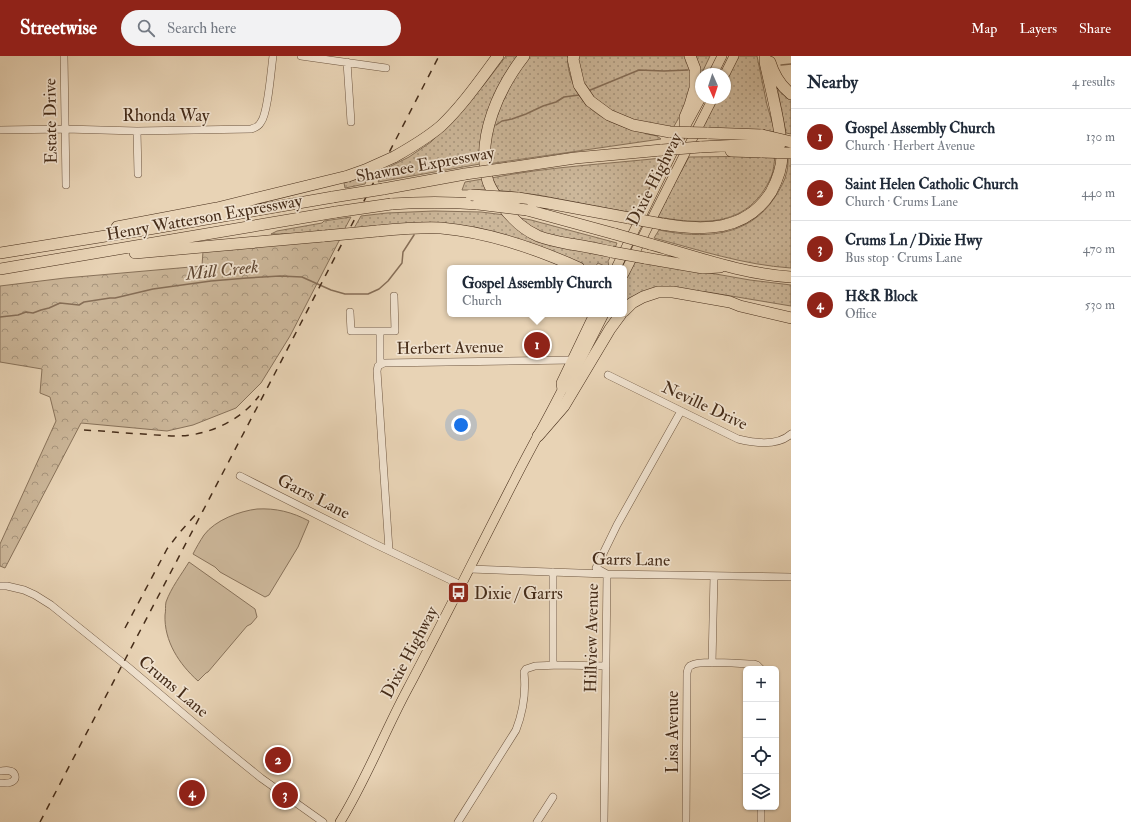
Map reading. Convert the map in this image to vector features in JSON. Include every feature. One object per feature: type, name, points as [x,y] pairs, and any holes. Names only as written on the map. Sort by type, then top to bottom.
[{"type":"highway","points":[[0,253],[68,241],[108,229],[217,208],[348,176],[365,170],[394,157],[414,145],[440,126],[457,109],[498,56]]},
{"type":"highway","points":[[524,56],[503,89],[495,108],[489,127],[484,158],[487,178],[492,190],[509,216],[537,236],[553,240],[703,268],[725,266]]},
{"type":"highway","points":[[574,56],[573,59],[579,85],[590,100],[609,115],[633,125],[670,132],[707,133],[762,144],[791,152]]},
{"type":"highway","points":[[685,127],[685,117],[695,88],[695,69],[690,56]]},
{"type":"highway","points":[[766,56],[778,80],[791,94]]},
{"type":"highway","points":[[475,200],[518,198],[695,229],[726,226],[745,218],[754,212],[769,196],[778,177],[782,156],[781,141],[765,62],[766,56]]},
{"type":"highway","name":"Shawnee Expressway","points":[[68,241],[149,229],[465,174],[574,158],[714,146],[791,143]]},
{"type":"highway","points":[[475,200],[527,210],[725,266],[791,277]]},
{"type":"highway","name":"Henry Watterson Expressway","points":[[0,269],[391,204],[475,200]]},
{"type":"highway","points":[[92,254],[132,253],[376,231],[441,228],[486,236],[529,248],[572,265]]},
{"type":"highway","points":[[627,308],[637,300],[651,294],[658,292],[673,292],[730,302],[740,302],[791,310]]},
{"type":"highway","points":[[730,302],[740,306],[791,318]]},
{"type":"highway","points":[[538,436],[564,406],[610,329],[619,317]]},
{"type":"main road","points":[[716,68],[722,56]]},
{"type":"main road","points":[[728,68],[734,56]]},
{"type":"main road","name":"Dixie Highway","points":[[617,265],[698,104]]},
{"type":"main road","name":"Dixie Highway","points":[[627,268],[710,104]]},
{"type":"main road","name":"Dixie Highway","points":[[562,390],[561,383],[593,317]]},
{"type":"main road","name":"Dixie Highway","points":[[340,822],[377,752],[517,474],[562,390],[568,385],[602,317]]},
{"type":"street","name":"Estate Drive","points":[[64,56],[66,185]]},
{"type":"street","name":"Rhonda Way","points":[[0,130],[248,130],[257,127],[264,118],[273,56]]},
{"type":"street","points":[[301,56],[386,68]]},
{"type":"street","points":[[347,62],[351,122]]},
{"type":"street","points":[[137,130],[138,174]]},
{"type":"street","points":[[350,312],[350,331],[395,331],[394,296]]},
{"type":"street","points":[[380,331],[379,365],[377,371],[389,550]]},
{"type":"street","name":"Herbert Avenue","points":[[379,365],[384,363],[572,360]]},
{"type":"street","name":"Neville Drive","points":[[608,375],[681,412],[747,442],[774,442],[786,438],[791,434]]},
{"type":"street","name":"Hillview Avenue","points":[[604,822],[607,574],[596,568],[617,524],[681,412]]},
{"type":"street","name":"Garrs Lane","points":[[240,476],[461,585]]},
{"type":"street","name":"Garrs Lane","points":[[470,569],[607,574],[791,577]]},
{"type":"street","points":[[553,572],[553,666]]},
{"type":"street","points":[[714,576],[712,663],[754,664],[758,666]]},
{"type":"street","name":"Crums Lane","points":[[0,586],[24,590],[51,605],[261,778],[323,822]]},
{"type":"street","name":"Lisa Avenue","points":[[686,822],[687,673],[691,665],[704,662],[712,663]]},
{"type":"street","points":[[458,822],[516,730],[523,707],[524,672],[526,669],[535,666],[606,666]]},
{"type":"street","points":[[0,771],[14,772],[15,779],[10,783],[0,783]]},
{"type":"street","points":[[537,822],[553,797]]},
{"type":"street","points":[[761,810],[761,822]]},
{"type":"green space","points":[[506,56],[519,56],[509,69],[480,164],[378,182],[385,169],[409,157],[431,142],[483,86]]},
{"type":"green space","points":[[529,56],[568,56],[568,68],[572,81],[577,92],[592,110],[611,122],[633,130],[657,136],[661,139],[488,164],[491,131],[505,93]]},
{"type":"green space","points":[[577,56],[685,56],[691,72],[691,88],[673,128],[633,121],[603,108],[584,87]]},
{"type":"green space","points":[[695,56],[710,56],[704,68],[697,68]]},
{"type":"green space","points":[[738,56],[757,56],[767,105],[775,132],[710,129],[703,127],[714,104],[731,104],[731,69]]},
{"type":"green space","points":[[778,88],[791,100],[791,134],[786,133]]},
{"type":"green space","points":[[775,156],[771,177],[762,193],[751,205],[738,214],[724,219],[708,221],[675,220],[658,217],[689,157]]},
{"type":"green space","points":[[788,156],[791,156],[791,268],[756,264],[654,238],[659,230],[675,233],[708,234],[738,228],[752,221],[764,211],[780,188],[787,171]]},
{"type":"green space","points":[[662,158],[638,214],[538,195],[495,190],[491,178],[555,168]]},
{"type":"green space","points":[[369,175],[365,184],[345,188],[344,183]]},
{"type":"green space","points":[[483,179],[487,190],[462,190],[465,182]]},
{"type":"green space","points":[[434,211],[481,212],[505,215],[510,223],[611,256],[608,261],[609,265],[598,263],[596,265],[580,265],[489,233],[353,230],[361,216],[387,213]]},
{"type":"green space","points":[[351,217],[344,230],[271,234],[277,231],[322,223],[324,221]]},
{"type":"green space","points":[[515,217],[617,243],[615,248],[544,234]]},
{"type":"green space","points":[[340,239],[290,336],[261,383],[236,408],[193,425],[167,431],[81,423],[5,568],[0,566],[0,544],[56,421],[50,397],[40,393],[42,369],[0,362],[0,286],[65,278],[202,266],[203,251]]},
{"type":"green space","points":[[636,260],[750,280],[791,285],[791,306],[707,292],[667,290],[627,308],[627,277]]},
{"type":"green space","points":[[257,509],[284,511],[309,521],[298,547],[269,595],[265,597],[220,572],[215,567],[193,554],[204,535],[215,525],[228,517]]},
{"type":"green space","points":[[189,562],[255,609],[257,617],[247,626],[208,672],[198,681],[179,660],[170,643],[165,625],[166,602],[173,587]]},
{"type":"waterway","name":"Mill Creek","points":[[781,65],[791,64]]},
{"type":"waterway","name":"Mill Creek","points":[[588,91],[639,70],[688,70]]},
{"type":"waterway","name":"Mill Creek","points":[[496,125],[502,121],[512,119],[556,102],[564,97],[579,95]]},
{"type":"waterway","name":"Mill Creek","points":[[0,317],[18,315],[26,312],[33,313],[60,303],[79,305],[84,302],[115,298],[153,289],[211,281],[247,278],[280,276],[302,277],[331,290],[345,294],[368,294],[379,289],[388,281],[402,263],[403,252],[414,235]]},
{"type":"railway","points":[[40,822],[439,56]]},
{"type":"railway","points":[[84,430],[166,436],[202,433],[224,425],[234,419],[252,405],[259,396]]},
{"type":"railway","points":[[125,628],[167,549],[199,511]]},
{"type":"place","name":"Gospel Assembly Church","points":[[537,345]]},
{"type":"place","name":"Dixie / Garrs","points":[[458,593]]},
{"type":"place","name":"Saint Helen Catholic Church","points":[[278,760]]},
{"type":"place","name":"H&R Block","points":[[192,793]]},
{"type":"place","name":"Crums Ln / Dixie Hwy","points":[[285,795]]}]
